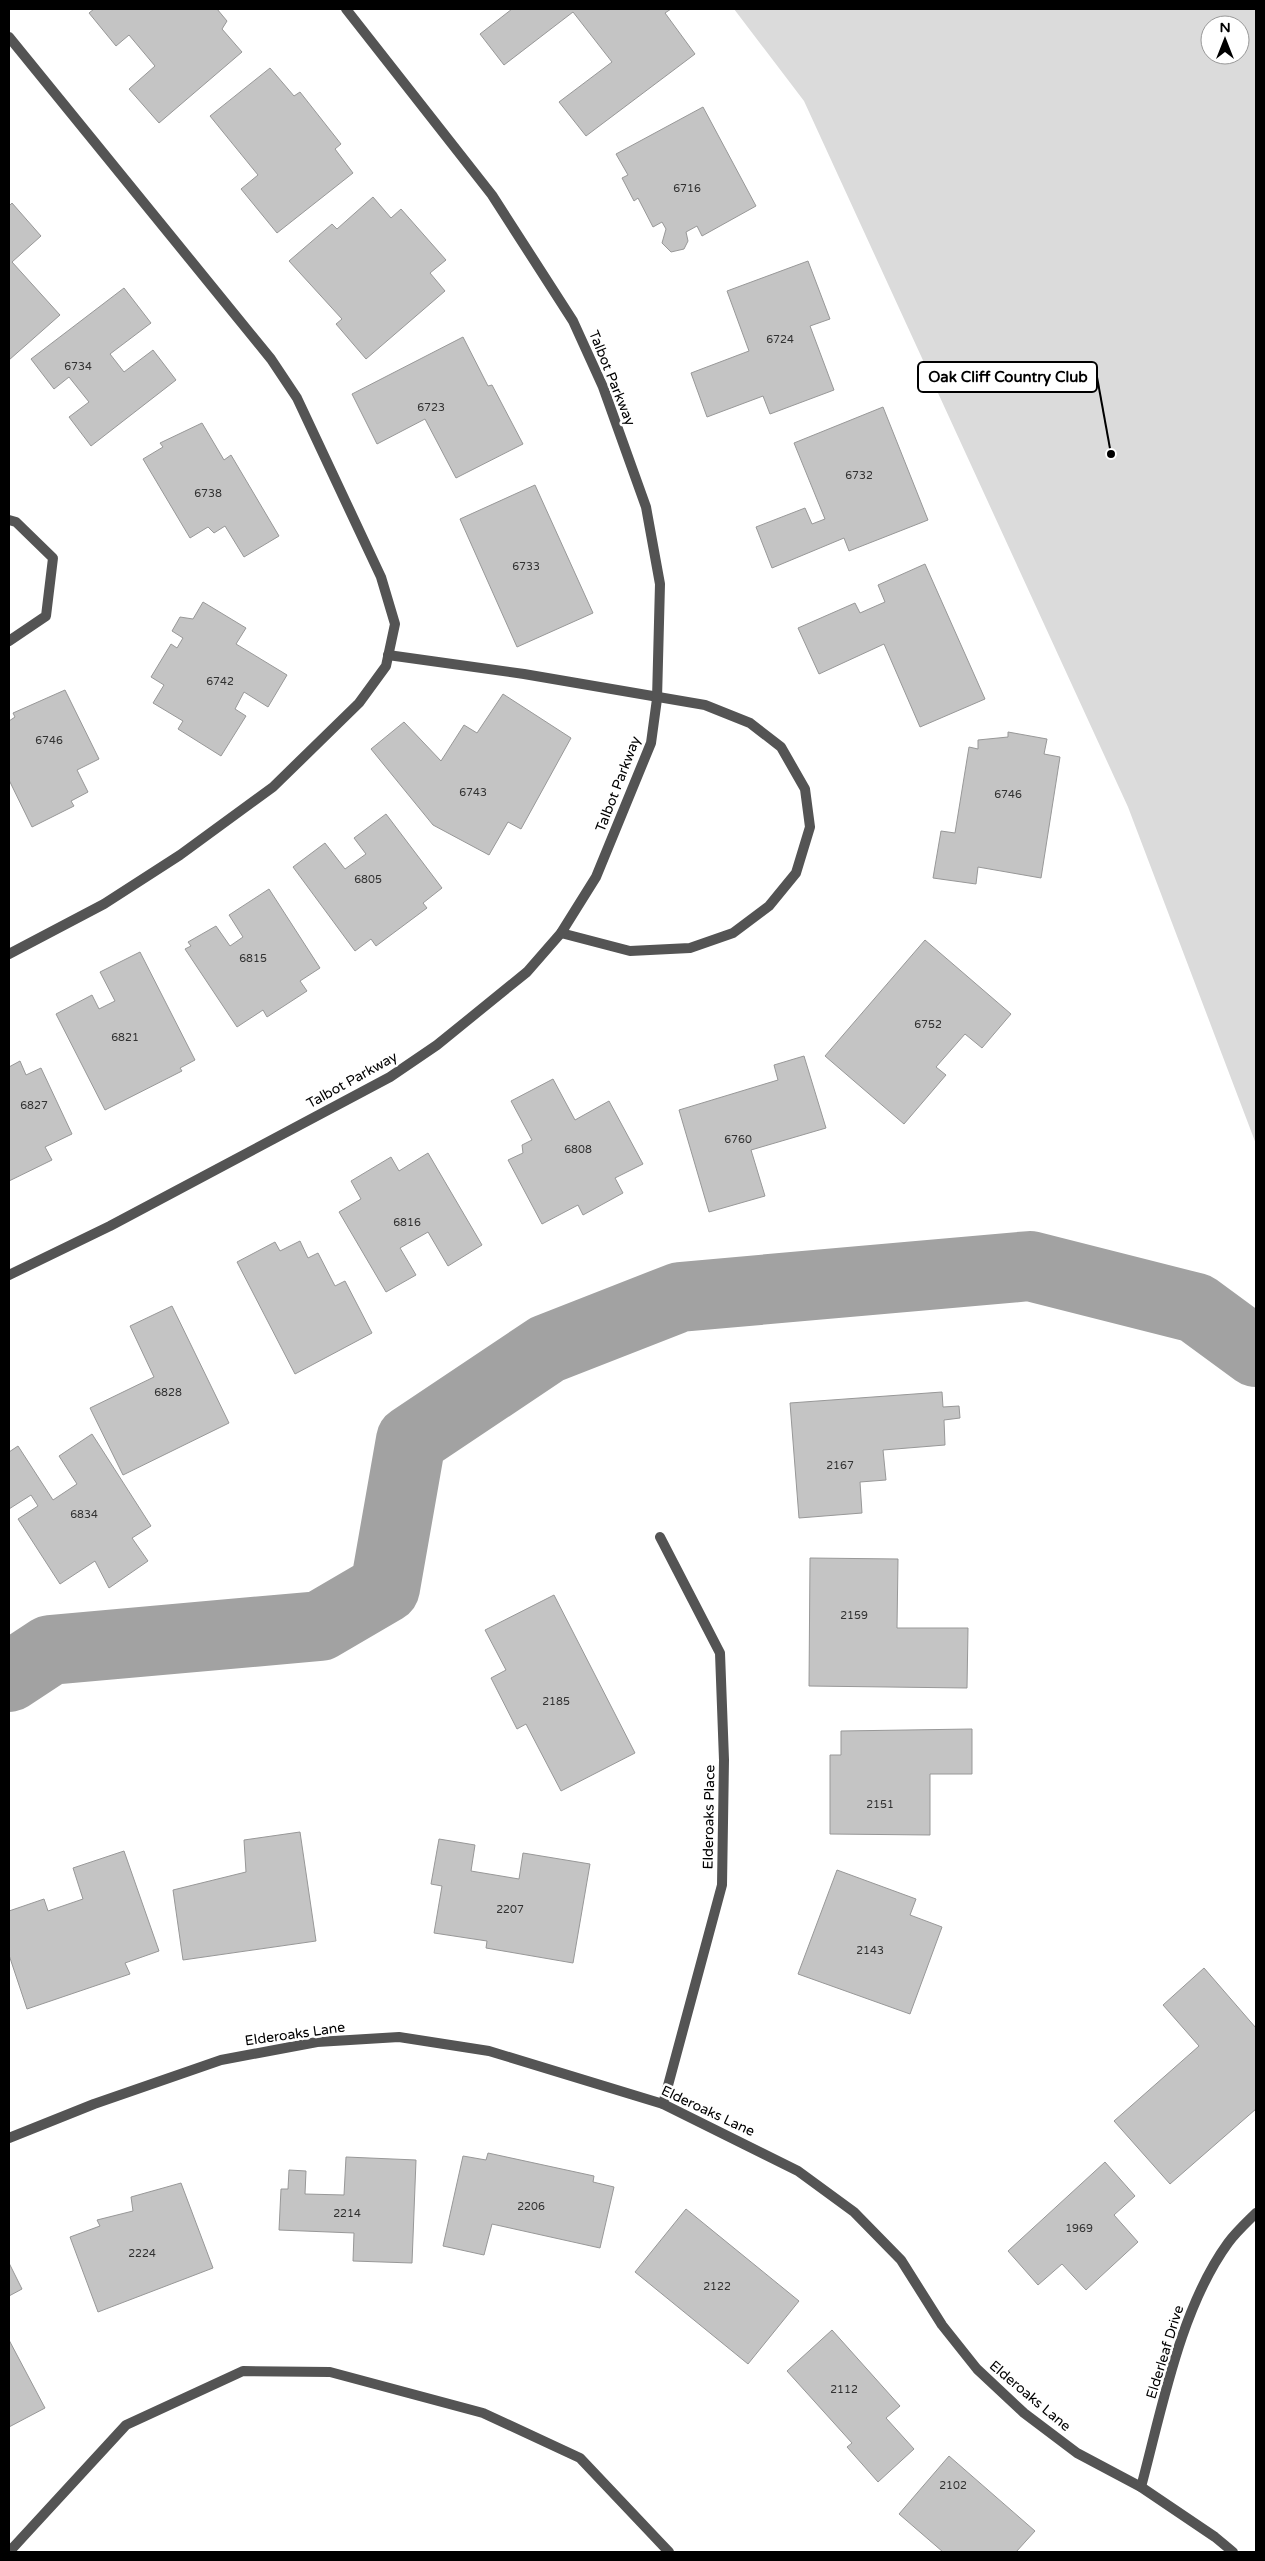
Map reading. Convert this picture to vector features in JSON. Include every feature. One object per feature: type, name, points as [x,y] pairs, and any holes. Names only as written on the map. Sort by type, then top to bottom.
[{"type":"street","name":"Talbot Parkway","points":[[9,1275],[110,1226],[390,1077],[437,1045],[527,972],[560,933],[600,868],[651,743],[657,699],[660,584],[646,507],[603,386],[572,320],[492,195],[346,9]]},
{"type":"street","points":[[9,37],[207,278],[271,359],[297,398],[381,577],[395,624],[386,666],[359,703],[273,787],[180,855],[104,904],[9,954]]},
{"type":"street","points":[[9,520],[16,522],[53,558],[46,616],[9,641]]},
{"type":"street","points":[[388,655],[524,674],[657,699],[705,705],[750,723],[781,747],[806,789],[810,827],[796,873],[769,906],[733,933],[690,948],[630,951],[560,933]]},
{"type":"street","name":"Elderoaks Place","points":[[660,1537],[720,1653],[724,1760],[722,1885],[663,2104]]},
{"type":"street","name":"Elderoaks Lane","points":[[9,2138],[94,2104],[221,2060],[317,2042],[399,2037],[489,2051],[663,2104],[798,2171],[854,2212],[901,2260],[942,2325],[977,2369],[1024,2412],[1077,2453],[1141,2487],[1215,2537],[1233,2552]]},
{"type":"street","name":"Elderleaf Drive","points":[[1141,2487],[1165,2396],[1193,2306],[1228,2243],[1256,2212]]},
{"type":"street","points":[[9,2552],[126,2425],[243,2371],[330,2372],[483,2413],[580,2458],[669,2552]]},
{"type":"shaded area","points":[[734,9],[1256,9],[1256,1144],[1128,807],[804,101]]},
{"type":"building","points":[[94,9],[217,9],[227,21],[222,29],[242,52],[159,123],[129,89],[155,66],[129,35],[116,46],[89,13]]},
{"type":"building","points":[[512,9],[671,9],[665,13],[695,54],[586,136],[559,102],[612,62],[573,12],[504,65],[480,34]]},
{"type":"building","points":[[270,68],[294,96],[300,92],[341,144],[335,149],[353,173],[277,233],[241,189],[258,175],[210,116]]},
{"type":"building","points":[[703,107],[756,206],[702,236],[697,226],[686,232],[688,241],[684,249],[671,252],[662,243],[666,229],[662,222],[653,227],[638,198],[634,201],[622,178],[628,175],[616,154]]},
{"type":"building","points":[[373,197],[391,218],[401,209],[446,260],[430,273],[445,291],[366,359],[336,324],[342,319],[289,261],[332,224],[337,229]]},
{"type":"building","points":[[12,203],[41,236],[12,262],[60,315],[9,360],[9,206]]},
{"type":"building","points":[[808,261],[830,319],[810,326],[834,390],[770,414],[763,396],[707,417],[691,373],[749,351],[727,291]]},
{"type":"building","points":[[124,288],[151,323],[110,354],[124,372],[153,350],[176,380],[91,446],[69,417],[89,402],[69,377],[54,389],[31,359]]},
{"type":"building","points":[[463,337],[488,386],[492,385],[523,444],[456,478],[425,419],[377,444],[352,394]]},
{"type":"building","points":[[883,407],[928,520],[849,551],[844,538],[772,568],[756,527],[805,508],[812,524],[825,519],[794,443]]},
{"type":"building","points":[[202,423],[224,460],[231,455],[279,536],[244,557],[225,526],[214,533],[208,527],[190,538],[143,459],[163,447],[160,443]]},
{"type":"building","points":[[535,485],[593,613],[517,647],[460,519]]},
{"type":"building","points":[[925,564],[985,699],[920,727],[884,644],[819,674],[798,628],[855,603],[860,613],[885,602],[878,585]]},
{"type":"building","points":[[203,602],[246,628],[236,644],[287,675],[268,707],[244,692],[235,709],[246,716],[221,756],[178,729],[183,721],[153,703],[164,685],[151,677],[171,644],[177,648],[183,638],[172,631],[180,617],[193,619]]},
{"type":"building","points":[[65,690],[99,759],[77,770],[88,792],[71,801],[74,806],[32,827],[9,780],[9,721],[15,717],[13,713]]},
{"type":"building","points":[[503,694],[571,738],[521,829],[508,822],[489,855],[433,825],[371,749],[404,722],[441,761],[464,725],[477,733]]},
{"type":"building","points":[[1008,732],[1047,739],[1044,754],[1060,757],[1041,878],[978,867],[976,884],[933,878],[941,831],[955,833],[969,747],[978,749],[978,740],[1008,737]]},
{"type":"building","points":[[386,814],[442,888],[423,903],[427,908],[376,946],[371,939],[355,951],[293,867],[325,843],[345,869],[366,854],[354,838]]},
{"type":"building","points":[[269,889],[320,968],[300,981],[307,991],[267,1017],[263,1010],[237,1027],[185,949],[191,946],[188,942],[216,926],[230,946],[243,937],[229,915]]},
{"type":"building","points":[[925,940],[1011,1014],[982,1048],[965,1034],[936,1067],[946,1075],[904,1124],[825,1056]]},
{"type":"building","points":[[140,952],[195,1060],[180,1068],[182,1071],[105,1110],[56,1014],[92,995],[99,1009],[115,1001],[100,972]]},
{"type":"building","points":[[804,1056],[826,1128],[751,1150],[765,1196],[709,1212],[679,1110],[778,1080],[774,1065]]},
{"type":"building","points":[[20,1061],[26,1075],[41,1068],[72,1134],[45,1147],[52,1160],[9,1181],[9,1067]]},
{"type":"building","points":[[553,1079],[575,1120],[609,1101],[643,1164],[615,1178],[623,1193],[583,1215],[578,1205],[542,1224],[508,1160],[523,1153],[522,1145],[532,1140],[511,1101]]},
{"type":"building","points":[[428,1153],[482,1245],[448,1266],[428,1232],[400,1248],[416,1275],[386,1292],[339,1212],[361,1199],[351,1181],[391,1157],[399,1171]]},
{"type":"building","points":[[300,1241],[308,1258],[318,1253],[335,1286],[345,1281],[372,1333],[295,1374],[237,1262],[275,1242],[280,1251]]},
{"type":"building","points":[[172,1306],[229,1423],[123,1475],[90,1408],[154,1377],[130,1326]]},
{"type":"building","points":[[942,1392],[943,1407],[959,1406],[960,1418],[944,1420],[945,1445],[883,1450],[886,1480],[860,1482],[862,1513],[799,1518],[790,1403]]},
{"type":"building","points":[[92,1434],[151,1526],[132,1538],[148,1561],[109,1588],[95,1561],[60,1584],[18,1519],[38,1506],[31,1495],[9,1509],[9,1452],[18,1446],[53,1500],[77,1484],[59,1456]]},
{"type":"building","points":[[810,1558],[898,1559],[897,1628],[968,1628],[967,1688],[809,1686]]},
{"type":"building","points":[[554,1595],[635,1753],[561,1791],[526,1724],[517,1729],[491,1678],[506,1670],[485,1630]]},
{"type":"building","points":[[972,1729],[972,1774],[930,1774],[930,1835],[830,1834],[830,1755],[841,1755],[841,1731]]},
{"type":"building","points":[[300,1832],[316,1941],[183,1960],[173,1890],[246,1872],[244,1840]]},
{"type":"building","points":[[439,1839],[475,1845],[471,1871],[519,1879],[523,1853],[590,1864],[573,1963],[486,1948],[487,1941],[434,1933],[442,1886],[431,1884]]},
{"type":"building","points":[[124,1851],[159,1951],[125,1963],[130,1974],[27,2009],[9,1955],[9,1911],[44,1899],[48,1911],[83,1899],[73,1868]]},
{"type":"building","points":[[837,1870],[916,1899],[910,1915],[942,1927],[910,2014],[798,1974]]},
{"type":"building","points":[[1204,1968],[1256,2028],[1256,2109],[1170,2184],[1114,2121],[1199,2046],[1163,2005]]},
{"type":"building","points":[[488,2153],[594,2176],[593,2182],[614,2187],[600,2248],[492,2224],[484,2255],[443,2246],[463,2156],[486,2160]]},
{"type":"building","points":[[346,2157],[416,2160],[412,2263],[353,2261],[354,2233],[279,2230],[281,2189],[288,2189],[289,2170],[306,2171],[305,2194],[344,2195]]},
{"type":"building","points":[[1105,2162],[1135,2196],[1114,2215],[1138,2242],[1086,2290],[1062,2264],[1038,2285],[1008,2251]]},
{"type":"building","points":[[181,2183],[213,2268],[98,2312],[70,2237],[100,2226],[97,2220],[133,2211],[131,2197]]},
{"type":"building","points":[[686,2209],[799,2301],[748,2364],[635,2272]]},
{"type":"building","points":[[9,2263],[22,2289],[9,2296]]},
{"type":"building","points":[[832,2330],[900,2406],[886,2418],[914,2449],[878,2482],[847,2447],[852,2443],[787,2371]]},
{"type":"building","points":[[9,2340],[45,2408],[9,2427]]},
{"type":"building","points":[[949,2456],[1035,2531],[1016,2552],[943,2552],[899,2514]]},
{"type":"waterway","points":[[9,1677],[50,1650],[320,1626],[385,1588],[411,1440],[547,1349],[680,1297],[1030,1266],[1196,1308],[1256,1352]]},
{"type":"place","name":"Oak Cliff Country Club","points":[[1111,454]]}]
